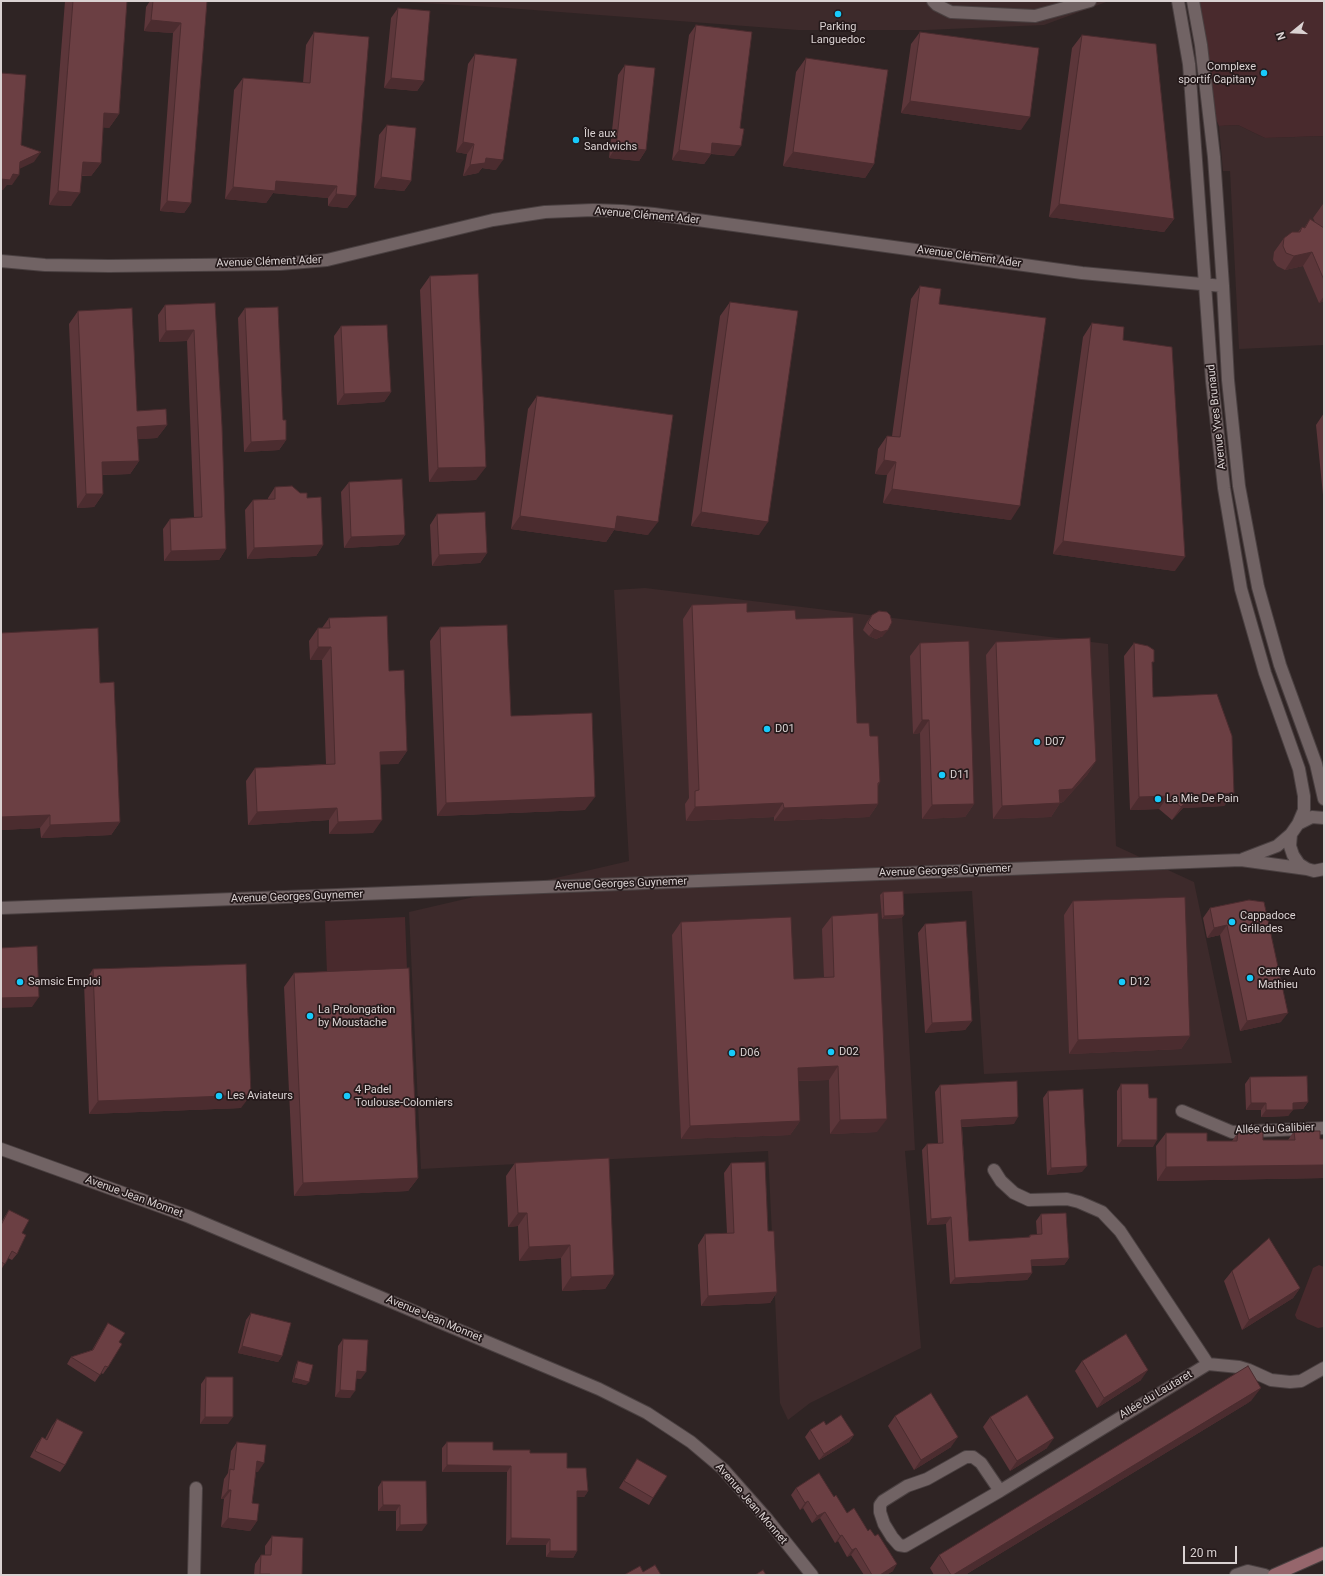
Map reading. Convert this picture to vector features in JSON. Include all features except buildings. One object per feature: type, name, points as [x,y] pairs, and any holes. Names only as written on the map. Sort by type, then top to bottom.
[{"type":"main road","points":[[1274,1575],[1324,1552]]},
{"type":"street","points":[[933,1],[950,12],[1034,16],[1090,1]]},
{"type":"street","name":"Avenue Yves Brunaud","points":[[1178,1],[1189,64],[1212,381],[1224,488],[1241,589],[1265,673],[1299,769],[1304,796],[1304,810],[1298,824]]},
{"type":"street","name":"Avenue Yves Brunaud","points":[[1193,1],[1201,45],[1213,150],[1224,286],[1229,388],[1239,486],[1258,587],[1273,642],[1316,764],[1324,799]]},
{"type":"street","name":"Avenue Clément Ader","points":[[1,261],[46,265],[105,266],[273,264],[328,260],[493,220],[545,212],[593,210],[654,214],[1082,273],[1224,286]]},
{"type":"street","points":[[1298,824],[1312,816],[1324,818]]},
{"type":"street","name":"Avenue Georges Guynemer","points":[[1241,860],[1277,846],[1298,824]]},
{"type":"street","points":[[1290,834],[1290,846],[1293,855],[1299,864],[1307,869]]},
{"type":"street","name":"Avenue Georges Guynemer","points":[[1,908],[1241,860],[1314,871],[1324,869]]},
{"type":"street","name":"Allée du Galibier","points":[[1182,1111],[1232,1132],[1324,1128]]},
{"type":"street","name":"Avenue Jean Monnet","points":[[1,1150],[181,1213],[599,1389],[647,1413],[691,1442],[723,1469],[768,1520],[812,1575]]},
{"type":"street","points":[[994,1170],[1001,1181],[1014,1193],[1029,1200],[1067,1199],[1079,1202],[1102,1212],[1120,1231],[1208,1364],[1239,1367],[1271,1380],[1290,1382],[1301,1381],[1324,1368]]},
{"type":"street","name":"Allée du Lautaret","points":[[1000,1491],[981,1463],[973,1458],[966,1457],[928,1479],[907,1486],[884,1501],[880,1505],[880,1512],[884,1524],[892,1537],[899,1545],[905,1546],[1000,1491],[1208,1364]]},
{"type":"street","points":[[194,1575],[196,1488]]},
{"type":"street","points":[[1236,1575],[1248,1571],[1265,1575]]},
{"type":"shaded area","points":[[391,1],[1109,1],[1044,25],[926,30],[798,30],[507,8]]},
{"type":"shaded area","name":"Complexe sportif Capitany","points":[[1193,1],[1324,1],[1324,136],[1265,138],[1238,125],[1219,126],[1207,100]]},
{"type":"shaded area","points":[[1238,125],[1265,138],[1324,136],[1324,345],[1239,349],[1230,171],[1223,171],[1219,126]]},
{"type":"shaded area","points":[[645,588],[1108,644],[1116,846],[1194,882],[1232,1063],[984,1074],[972,891],[901,894],[915,1150],[905,1151],[921,1348],[810,1403],[788,1420],[780,1403],[768,1151],[421,1169],[409,912],[629,861],[614,590]]},
{"type":"shaded area","points":[[405,917],[407,970],[327,974],[325,921]]},
{"type":"shaded area","points":[[1319,1265],[1324,1267],[1324,1327],[1318,1328],[1297,1319],[1295,1315],[1313,1268]]},
{"type":"place","name":"Parking Languedoc","points":[[838,14]]},
{"type":"place","name":"Complexe sportif Capitany","points":[[1264,73]]},
{"type":"place","name":"Île aux Sandwichs","points":[[576,140]]},
{"type":"place","name":"D01","points":[[767,729]]},
{"type":"place","name":"D07","points":[[1037,742]]},
{"type":"place","name":"D11","points":[[942,775]]},
{"type":"place","name":"La Mie De Pain","points":[[1158,799]]},
{"type":"place","name":"Cappadoce Grillades","points":[[1232,922]]},
{"type":"place","name":"Centre Auto Mathieu","points":[[1250,978]]},
{"type":"place","name":"Samsic Emploi","points":[[20,982]]},
{"type":"place","name":"D12","points":[[1122,982]]},
{"type":"place","name":"La Prolongation by Moustache","points":[[310,1016]]},
{"type":"place","name":"D02","points":[[831,1052]]},
{"type":"place","name":"D06","points":[[732,1053]]},
{"type":"place","name":"Les Aviateurs","points":[[219,1096]]},
{"type":"place","name":"4 Padel Toulouse-Colomiers","points":[[347,1096]]}]
